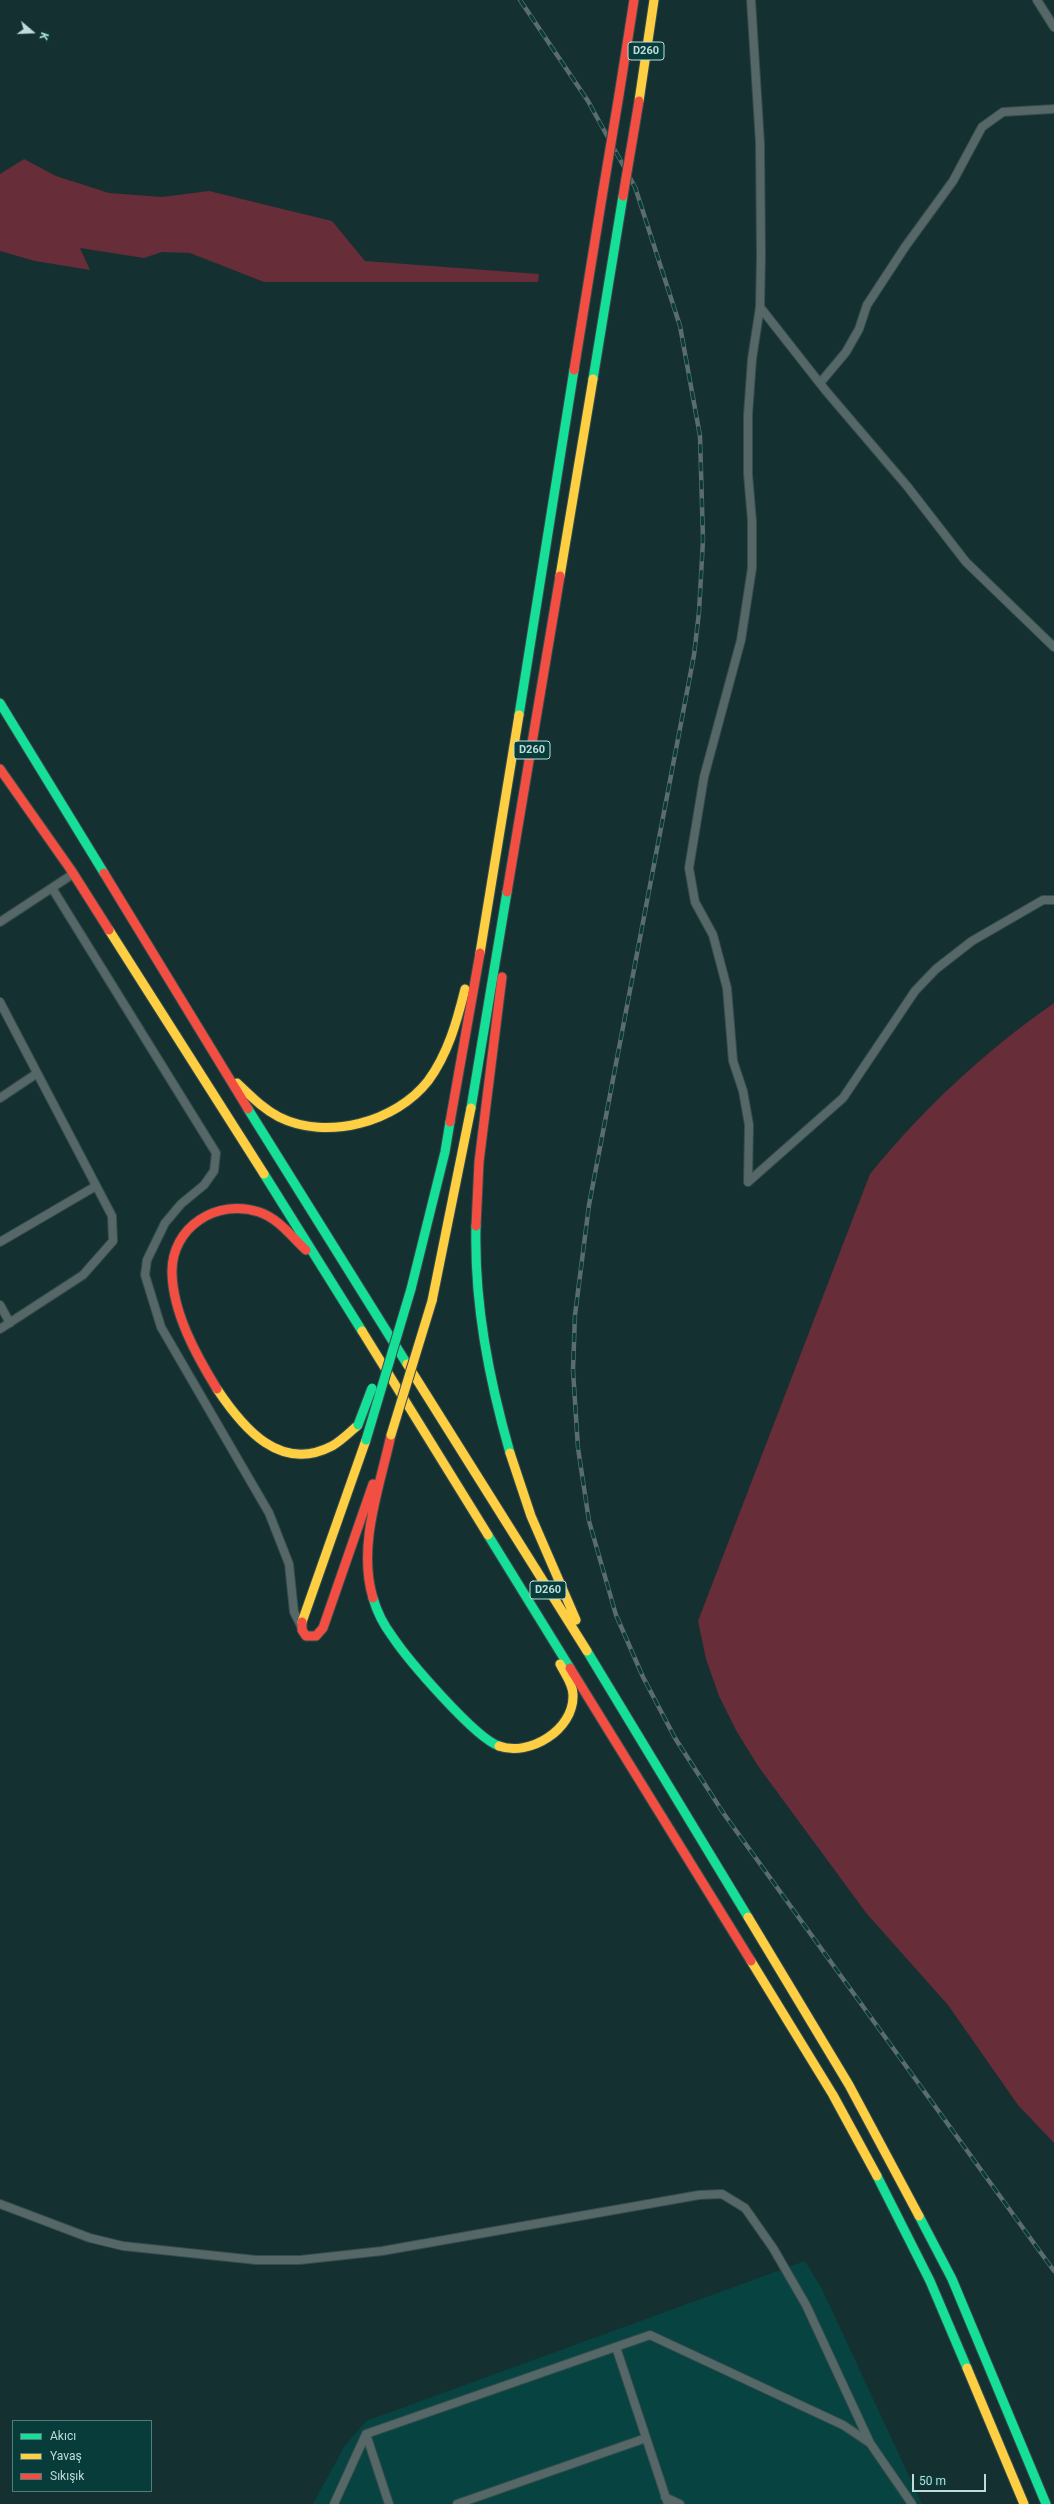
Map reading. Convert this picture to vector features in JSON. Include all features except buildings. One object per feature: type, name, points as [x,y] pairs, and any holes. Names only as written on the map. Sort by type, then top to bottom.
[{"type":"highway","name":"D260","points":[[411,1289],[445,1152],[496,861],[634,0]]},
{"type":"highway","name":"D260","points":[[391,1435],[432,1301],[463,1156],[639,101],[654,0]]},
{"type":"highway","name":"D260","points":[[0,703],[222,1068],[605,1680],[849,2084],[898,2173],[952,2279],[1046,2504]]},
{"type":"highway","name":"D260","points":[[0,769],[73,874],[322,1266],[833,2095],[882,2184],[930,2281],[1024,2504]]},
{"type":"highway","points":[[513,860],[496,1034],[477,1189],[476,1252],[479,1309],[495,1403],[519,1486],[556,1578],[605,1680]]},
{"type":"highway","points":[[222,1068],[262,1106],[292,1120],[311,1125],[338,1127],[357,1124],[379,1116],[406,1102],[420,1090],[433,1073],[455,1027],[496,861]]},
{"type":"highway","points":[[322,1266],[274,1220],[259,1212],[235,1207],[209,1212],[193,1223],[175,1251],[172,1272],[180,1308],[205,1368],[227,1404],[258,1439],[282,1452],[316,1454],[333,1447],[358,1425],[411,1289]]},
{"type":"highway","points":[[391,1435],[323,1628],[316,1636],[309,1637],[303,1633],[301,1626],[366,1440],[411,1289]]},
{"type":"highway","points":[[391,1435],[368,1552],[370,1588],[376,1611],[393,1642],[480,1736],[497,1747],[521,1749],[540,1743],[557,1731],[570,1710],[573,1694],[540,1618]]},
{"type":"street","points":[[751,0],[760,143],[760,307],[752,359],[748,415],[748,474],[752,521],[749,592],[741,640],[704,777],[689,868],[696,902],[713,935],[727,988],[733,1061],[743,1091],[749,1125],[748,1182],[843,1098],[916,991],[941,964],[972,941],[1043,900],[1054,900]]},
{"type":"street","points":[[1037,0],[1054,27]]},
{"type":"street","points":[[820,384],[846,352],[859,329],[868,305],[905,247],[953,181],[982,127],[1003,112],[1054,109]]},
{"type":"street","points":[[760,307],[820,384],[907,486],[966,562],[1054,647]]},
{"type":"street","points":[[0,922],[73,874]]},
{"type":"street","points":[[52,888],[216,1153],[214,1171],[204,1185],[181,1204],[164,1223],[147,1260],[145,1275],[161,1327],[269,1513],[289,1564],[294,1612],[301,1626]]},
{"type":"street","points":[[0,1002],[36,1074],[112,1216],[113,1241],[82,1275],[0,1329]]},
{"type":"street","points":[[0,1098],[36,1074]]},
{"type":"street","points":[[0,1242],[96,1186]]},
{"type":"street","points":[[0,1305],[10,1323]]},
{"type":"street","points":[[0,2204],[90,2238],[123,2246],[256,2260],[300,2260],[382,2251],[699,2195],[722,2194],[745,2208],[773,2248],[806,2305],[870,2443],[912,2504]]},
{"type":"street","points":[[334,2504],[366,2434],[650,2335],[843,2425],[870,2443]]},
{"type":"street","points":[[616,2347],[667,2501],[680,2504]]},
{"type":"street","points":[[366,2434],[389,2504]]},
{"type":"street","points":[[457,2504],[646,2438]]},
{"type":"shaded area","points":[[24,159],[56,176],[109,193],[162,197],[209,191],[332,221],[365,261],[539,274],[538,282],[264,282],[190,253],[162,252],[144,258],[80,248],[90,270],[35,261],[0,251],[0,174]]},
{"type":"shaded area","points":[[1054,1003],[1054,2143],[1018,2105],[948,2005],[867,1914],[758,1766],[737,1732],[719,1696],[706,1659],[698,1621],[870,1174],[912,1126],[956,1082],[1003,1041]]},
{"type":"shaded area","points":[[805,2261],[822,2289],[922,2504],[313,2504],[344,2447],[366,2421]]},
{"type":"railway","points":[[520,0],[588,101],[635,187],[680,326],[700,436],[703,540],[699,612],[694,655],[589,1205],[575,1315],[573,1370],[578,1448],[589,1521],[616,1615],[643,1677],[675,1738],[724,1814],[1054,2271]]},
{"type":"traffic: fast","points":[[593,379],[623,196]]},
{"type":"traffic: fast","points":[[519,715],[574,370]]},
{"type":"traffic: fast","points":[[0,703],[104,873]]},
{"type":"traffic: fast","points":[[471,1108],[507,892]]},
{"type":"traffic: fast","points":[[248,1109],[407,1364]]},
{"type":"traffic: fast","points":[[411,1289],[445,1152],[450,1122]]},
{"type":"traffic: fast","points":[[264,1174],[362,1331]]},
{"type":"traffic: fast","points":[[476,1226],[476,1255],[480,1313],[484,1341],[489,1369],[510,1453]]},
{"type":"traffic: fast","points":[[366,1440],[411,1289]]},
{"type":"traffic: fast","points":[[358,1425],[372,1388]]},
{"type":"traffic: fast","points":[[488,1535],[570,1668]]},
{"type":"traffic: fast","points":[[373,1598],[381,1618],[412,1662],[442,1697],[474,1729],[488,1740],[499,1746]]},
{"type":"traffic: fast","points":[[587,1651],[748,1917]]},
{"type":"traffic: fast","points":[[877,2176],[930,2281],[967,2368]]},
{"type":"traffic: fast","points":[[919,2216],[952,2279],[1046,2504]]},
{"type":"traffic: slow","points":[[639,101],[654,0]]},
{"type":"traffic: slow","points":[[560,576],[593,379]]},
{"type":"traffic: slow","points":[[480,953],[519,715]]},
{"type":"traffic: slow","points":[[109,930],[264,1174]]},
{"type":"traffic: slow","points":[[237,1083],[267,1110],[279,1117],[298,1124],[318,1127],[339,1127],[360,1123],[379,1117],[398,1107],[414,1095],[428,1081],[435,1071],[451,1037],[465,989]]},
{"type":"traffic: slow","points":[[432,1301],[471,1108]]},
{"type":"traffic: slow","points":[[391,1435],[432,1301]]},
{"type":"traffic: slow","points":[[362,1331],[488,1535]]},
{"type":"traffic: slow","points":[[407,1364],[587,1651]]},
{"type":"traffic: slow","points":[[217,1389],[227,1404],[251,1431],[265,1442],[280,1450],[296,1454],[313,1453],[332,1446],[358,1425]]},
{"type":"traffic: slow","points":[[302,1622],[366,1440]]},
{"type":"traffic: slow","points":[[510,1453],[531,1516],[576,1620]]},
{"type":"traffic: slow","points":[[499,1746],[523,1748],[536,1744],[548,1738],[566,1719],[571,1708],[573,1691],[560,1664]]},
{"type":"traffic: slow","points":[[748,1917],[849,2085],[919,2216]]},
{"type":"traffic: slow","points":[[751,1961],[833,2095],[877,2176]]},
{"type":"traffic: slow","points":[[967,2368],[1024,2504]]},
{"type":"traffic: jam","points":[[619,95],[634,0]]},
{"type":"traffic: jam","points":[[603,191],[619,95]]},
{"type":"traffic: jam","points":[[623,196],[639,101]]},
{"type":"traffic: jam","points":[[574,370],[603,191]]},
{"type":"traffic: jam","points":[[507,892],[560,576]]},
{"type":"traffic: jam","points":[[0,769],[71,870],[109,930]]},
{"type":"traffic: jam","points":[[104,873],[248,1109]]},
{"type":"traffic: jam","points":[[450,1122],[480,953]]},
{"type":"traffic: jam","points":[[476,1226],[479,1162],[502,977]]},
{"type":"traffic: jam","points":[[217,1389],[194,1348],[176,1303],[172,1273],[174,1257],[179,1242],[188,1230],[199,1220],[213,1213],[228,1209],[243,1209],[259,1212],[279,1223],[306,1250]]},
{"type":"traffic: jam","points":[[373,1598],[369,1578],[369,1537],[376,1495],[391,1435]]},
{"type":"traffic: jam","points":[[302,1622],[302,1630],[306,1636],[316,1636],[323,1628],[373,1484]]},
{"type":"traffic: jam","points":[[570,1668],[751,1961]]}]
